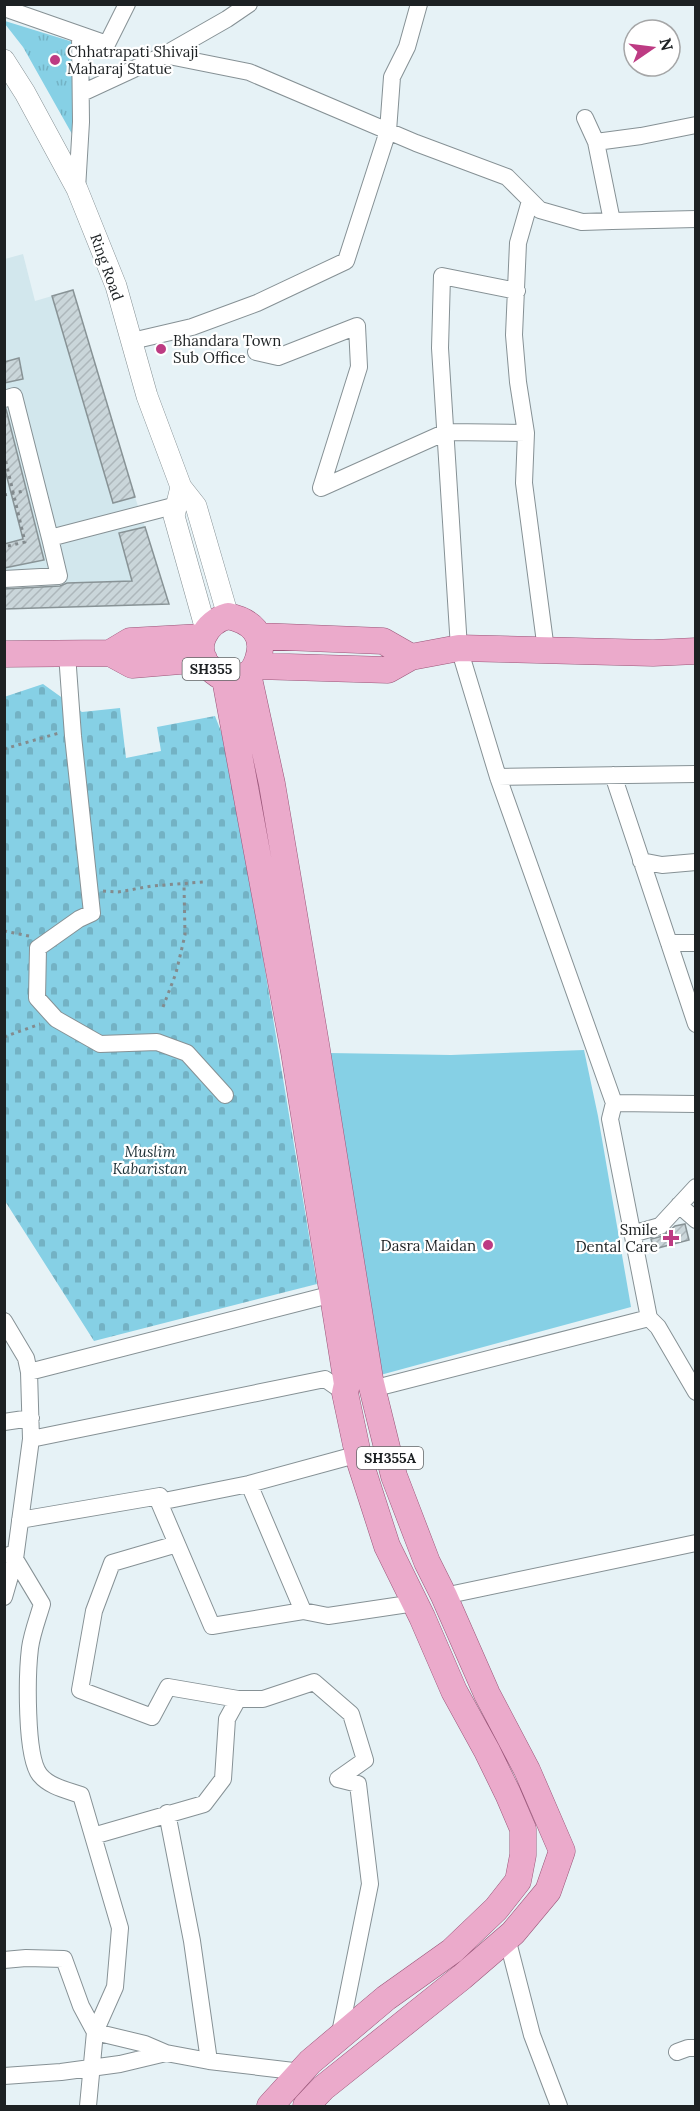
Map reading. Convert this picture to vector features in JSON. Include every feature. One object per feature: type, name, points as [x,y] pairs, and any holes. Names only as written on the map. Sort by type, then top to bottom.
[{"type":"main road","points":[[228,616],[244,620],[259,636],[383,641],[411,657],[459,648],[653,653],[696,651]]},
{"type":"main road","name":"SH355","points":[[228,616],[217,619],[204,642],[209,667],[243,673],[388,670],[411,657]]},
{"type":"main road","name":"SH355","points":[[243,673],[261,652],[259,636]]},
{"type":"main road","name":"SH355","points":[[4,654],[110,653],[130,641],[204,642]]},
{"type":"main road","name":"SH355A","points":[[243,673],[272,784],[295,992],[333,1294],[347,1384],[345,1393],[358,1454],[387,1546],[454,1691],[491,1759],[523,1829],[523,1855],[518,1881],[485,1919],[452,1951],[386,1998],[310,2062],[270,2106]]},
{"type":"main road","name":"SH355A","points":[[295,992],[372,1389],[394,1476],[427,1562],[488,1695],[518,1752],[562,1851],[548,1891],[507,1938],[323,2088],[306,2106]]},
{"type":"main road","points":[[345,1393],[372,1389]]},
{"type":"main road","points":[[415,1603],[444,1596]]},
{"type":"main road","points":[[491,1759],[518,1752]]},
{"type":"main road","points":[[485,1919],[507,1938]]},
{"type":"main road","points":[[302,2072],[323,2088]]},
{"type":"street","points":[[4,8],[107,44],[127,4]]},
{"type":"street","points":[[82,93],[164,55],[227,20],[249,4]]},
{"type":"street","points":[[132,341],[192,327],[257,303],[346,261],[388,131],[392,77],[407,47],[419,4]]},
{"type":"street","points":[[77,189],[82,93],[80,35]]},
{"type":"street","points":[[164,55],[249,72],[388,131],[507,177],[540,210],[582,222],[696,219]]},
{"type":"street","name":"Ring Road","points":[[4,60],[77,189],[116,286],[147,396],[179,496],[174,516],[204,642]]},
{"type":"street","points":[[585,118],[597,142],[612,221]]},
{"type":"street","points":[[597,142],[696,125]]},
{"type":"street","points":[[530,201],[518,243],[514,335],[526,433],[524,483],[546,650]]},
{"type":"street","points":[[517,291],[442,276],[440,348],[459,648],[498,777],[614,1103],[610,1119],[649,1318],[658,1327],[694,1388]]},
{"type":"street","points":[[256,352],[278,357],[357,326],[360,367],[321,488],[446,432],[526,433]]},
{"type":"street","points":[[4,399],[14,396],[59,576],[4,579]]},
{"type":"street","points":[[50,538],[179,496]]},
{"type":"street","name":"Ring Road","points":[[179,496],[196,506],[228,616]]},
{"type":"street","points":[[68,654],[73,730],[92,913],[79,919],[38,948],[37,998],[56,1019],[100,1044],[157,1042],[187,1053],[225,1095]]},
{"type":"street","points":[[498,777],[696,774]]},
{"type":"street","points":[[613,775],[694,1014]]},
{"type":"street","points":[[641,861],[662,865],[696,862]]},
{"type":"street","points":[[669,943],[696,943]]},
{"type":"street","points":[[614,1103],[696,1104]]},
{"type":"street","points":[[632,1234],[660,1226],[696,1187]]},
{"type":"street","points":[[679,1205],[696,1220]]},
{"type":"street","points":[[29,1372],[333,1294]]},
{"type":"street","points":[[372,1389],[649,1318]]},
{"type":"street","points":[[4,1322],[26,1358],[29,1372],[31,1418],[31,1439],[20,1521],[10,1557],[4,1597]]},
{"type":"street","points":[[31,1439],[326,1379],[345,1393]]},
{"type":"street","points":[[4,1422],[31,1418]]},
{"type":"street","points":[[159,1502],[249,1484],[358,1454]]},
{"type":"street","points":[[249,1484],[303,1611]]},
{"type":"street","points":[[20,1521],[160,1496],[159,1502],[212,1626],[303,1611],[328,1616],[415,1603]]},
{"type":"street","points":[[444,1596],[696,1543]]},
{"type":"street","points":[[177,1544],[112,1563],[94,1611],[80,1690],[152,1717],[168,1687],[238,1699],[263,1699],[314,1682],[351,1714],[365,1760],[338,1779],[358,1784],[370,1884],[339,2038]]},
{"type":"street","points":[[10,1557],[42,1604],[30,1646],[27,1684],[31,1755],[39,1774],[50,1784],[81,1795],[120,1928],[116,1987],[95,2032],[88,2106]]},
{"type":"street","points":[[93,1836],[204,1804],[223,1779],[227,1719],[238,1699]]},
{"type":"street","points":[[167,1813],[192,1941],[209,2061]]},
{"type":"street","points":[[507,1938],[532,2036],[559,2106]]},
{"type":"street","points":[[4,1960],[64,1959],[81,2007],[95,2032],[144,2044],[166,2053],[209,2061],[302,2072]]},
{"type":"street","points":[[677,2052],[696,2048]]},
{"type":"street","points":[[4,2076],[92,2068],[166,2053]]},
{"type":"path","points":[[4,454],[25,542],[4,547]]},
{"type":"path","points":[[4,749],[73,730]]},
{"type":"path","points":[[89,890],[118,892],[203,882]]},
{"type":"path","points":[[163,1007],[176,973],[185,935],[184,884]]},
{"type":"path","points":[[4,1037],[56,1019]]},
{"type":"shaded area","points":[[23,254],[35,301],[52,296],[113,503],[135,497],[145,527],[119,533],[132,581],[5,584],[5,259]]},
{"type":"green space","points":[[5,21],[73,42],[72,134],[23,47]]},
{"type":"green space","name":"Muslim Kabaristan","points":[[43,684],[82,712],[120,708],[126,758],[161,751],[157,727],[215,716],[229,752],[317,1284],[94,1341],[5,1201],[4,697]]},
{"type":"green space","name":"Dasra Maidan","points":[[584,1050],[598,1116],[631,1307],[373,1377],[329,1053],[451,1055]]},
{"type":"building","points":[[73,290],[135,497],[113,503],[52,296]]},
{"type":"building","points":[[19,358],[23,379],[4,383],[4,362]]},
{"type":"building","points":[[4,409],[6,409],[44,560],[4,568],[4,544],[23,539],[4,466]]},
{"type":"building","points":[[145,527],[169,604],[4,609],[4,589],[60,586],[67,583],[132,581],[119,533]]},
{"type":"building","points":[[685,1224],[689,1240],[654,1249],[651,1239],[663,1236],[675,1226]]},
{"type":"place","name":"Chhatrapati Shivaji Maharaj Statue","points":[[55,60]]},
{"type":"place","name":"Bhandara Town Sub Office","points":[[161,349]]},
{"type":"place","name":"Smile Dental Care","points":[[671,1238]]},
{"type":"place","name":"Dasra Maidan","points":[[488,1245]]}]
